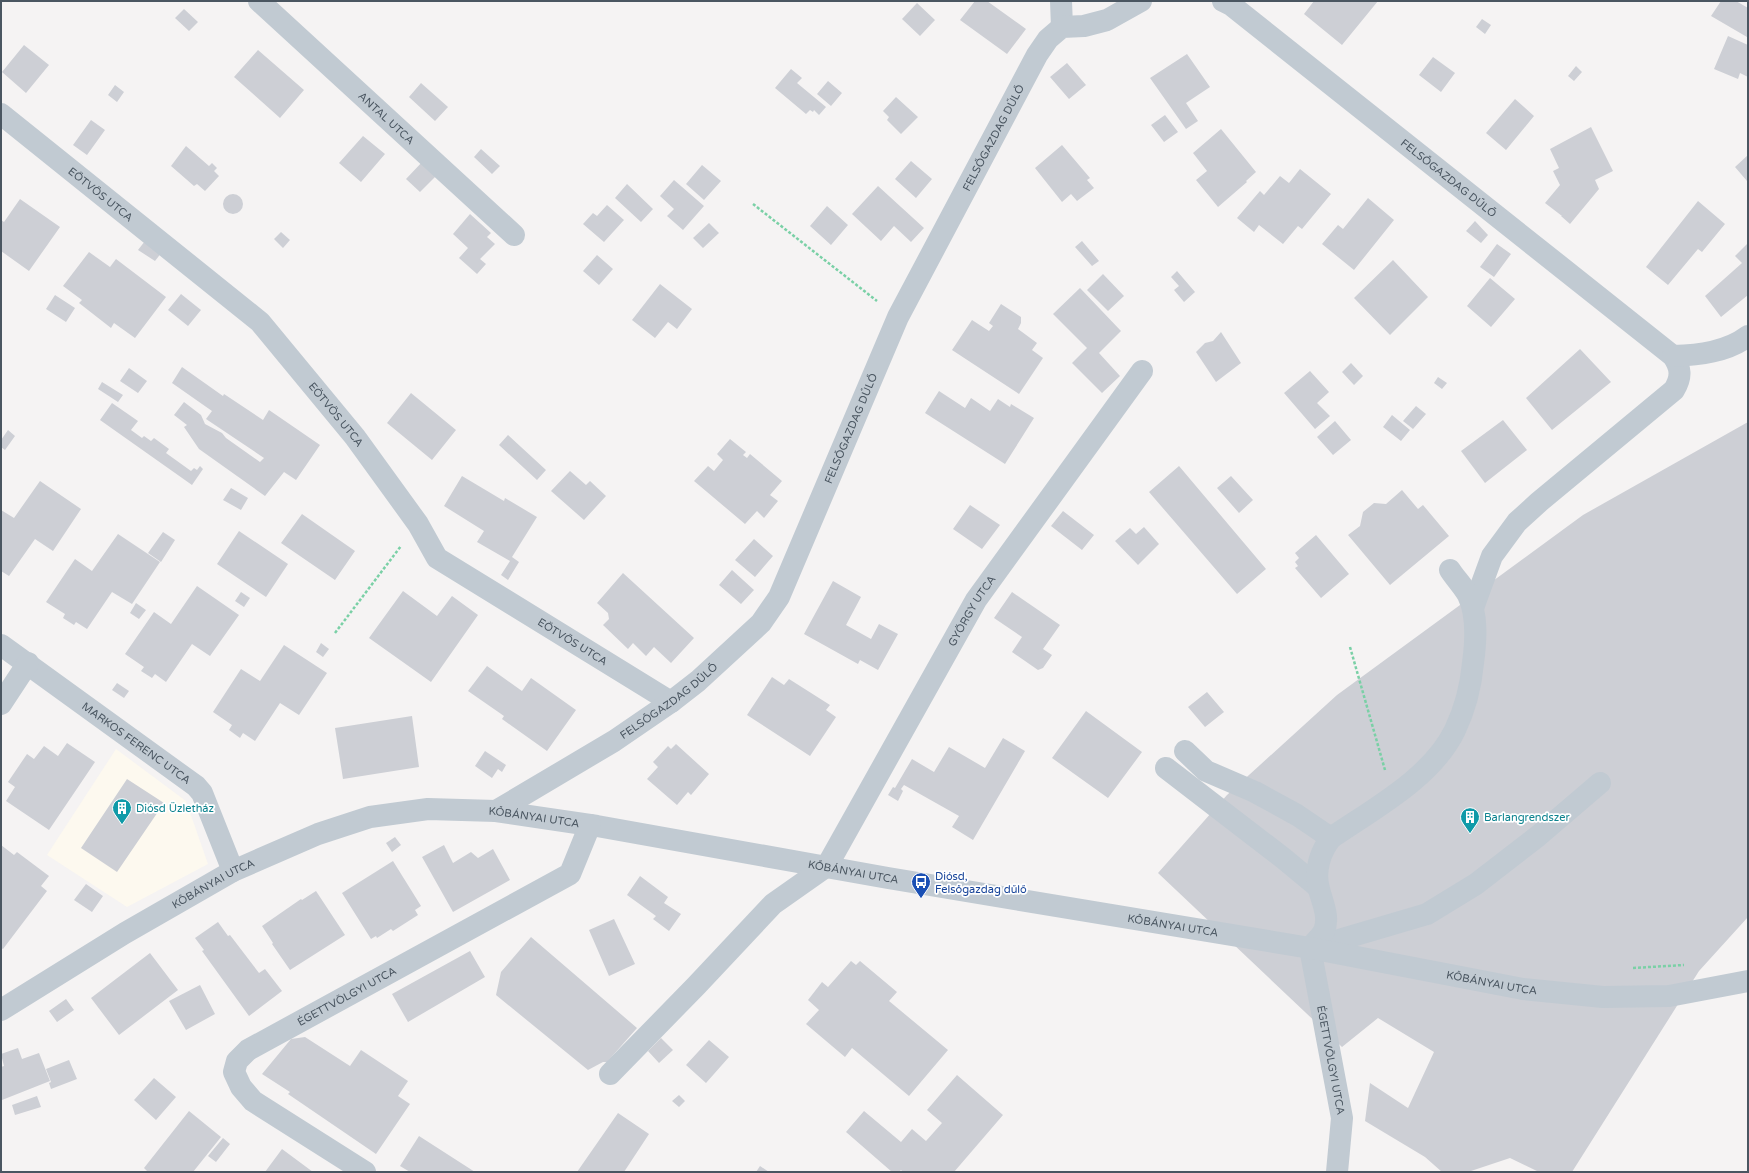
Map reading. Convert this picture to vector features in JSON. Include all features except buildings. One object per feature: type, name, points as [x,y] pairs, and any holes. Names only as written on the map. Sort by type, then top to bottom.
[{"type":"street","name":"ANTAL UTCA","points":[[259,1],[514,235]]},
{"type":"street","points":[[1061,1],[1062,27],[1084,26],[1107,20],[1141,1]]},
{"type":"street","name":"FELSŐGAZDAG DŰLŐ","points":[[1223,1],[1231,5],[1674,356]]},
{"type":"street","name":"FELSŐGAZDAG DŰLŐ","points":[[496,811],[614,741],[671,702],[698,681],[761,623],[779,597],[898,317],[1037,55],[1048,39],[1062,27]]},
{"type":"street","name":"EÖTVÖS UTCA","points":[[1,114],[260,322],[356,437],[418,524],[437,558],[671,702]]},
{"type":"street","points":[[1473,608],[1492,556],[1517,522],[1674,390],[1679,383],[1680,374],[1679,365],[1674,356],[1696,356],[1714,352],[1728,347],[1748,336]]},
{"type":"street","name":"GYÖRGY UTCA","points":[[827,866],[976,600],[1142,371]]},
{"type":"street","points":[[1310,948],[1324,932],[1326,919],[1324,904],[1318,887],[1319,863],[1324,848],[1331,838],[1417,777],[1437,757],[1455,730],[1472,677],[1476,643],[1473,608],[1467,594],[1450,570]]},
{"type":"street","name":"MARKOS FERENC UTCA","points":[[1,645],[28,663],[196,786],[202,793],[233,871]]},
{"type":"street","points":[[1,704],[28,663]]},
{"type":"street","points":[[1185,751],[1206,771],[1255,792],[1297,815],[1331,838]]},
{"type":"street","points":[[1166,768],[1283,858],[1318,887]]},
{"type":"street","points":[[1310,948],[1427,914],[1476,884],[1538,836],[1600,783]]},
{"type":"street","name":"KŐBÁNYAI UTCA","points":[[1,1010],[125,933],[233,871],[318,834],[370,817],[428,809],[496,811],[590,825],[1310,948],[1523,989],[1603,997],[1669,996],[1748,980]]},
{"type":"street","name":"ÉGETTVÖLGYI UTCA","points":[[365,1172],[253,1101],[241,1087],[234,1072],[237,1061],[248,1050],[570,874],[590,825]]},
{"type":"street","points":[[610,1074],[773,904],[827,866]]},
{"type":"street","name":"ÉGETTVÖLGYI UTCA","points":[[1310,948],[1342,1118],[1337,1172]]},
{"type":"path","points":[[753,204],[898,317]]},
{"type":"path","points":[[335,632],[418,524]]},
{"type":"path","points":[[1350,647],[1393,795]]},
{"type":"shaded area","points":[[116,749],[186,801],[208,864],[127,907],[47,855]]},
{"type":"place","name":"Diósd Üzletház","points":[[122,825]]},
{"type":"place","name":"Barlangrendszer","points":[[1470,834]]},
{"type":"place","name":"Diósd, Felsőgazdag dűlő","points":[[921,899]]}]
